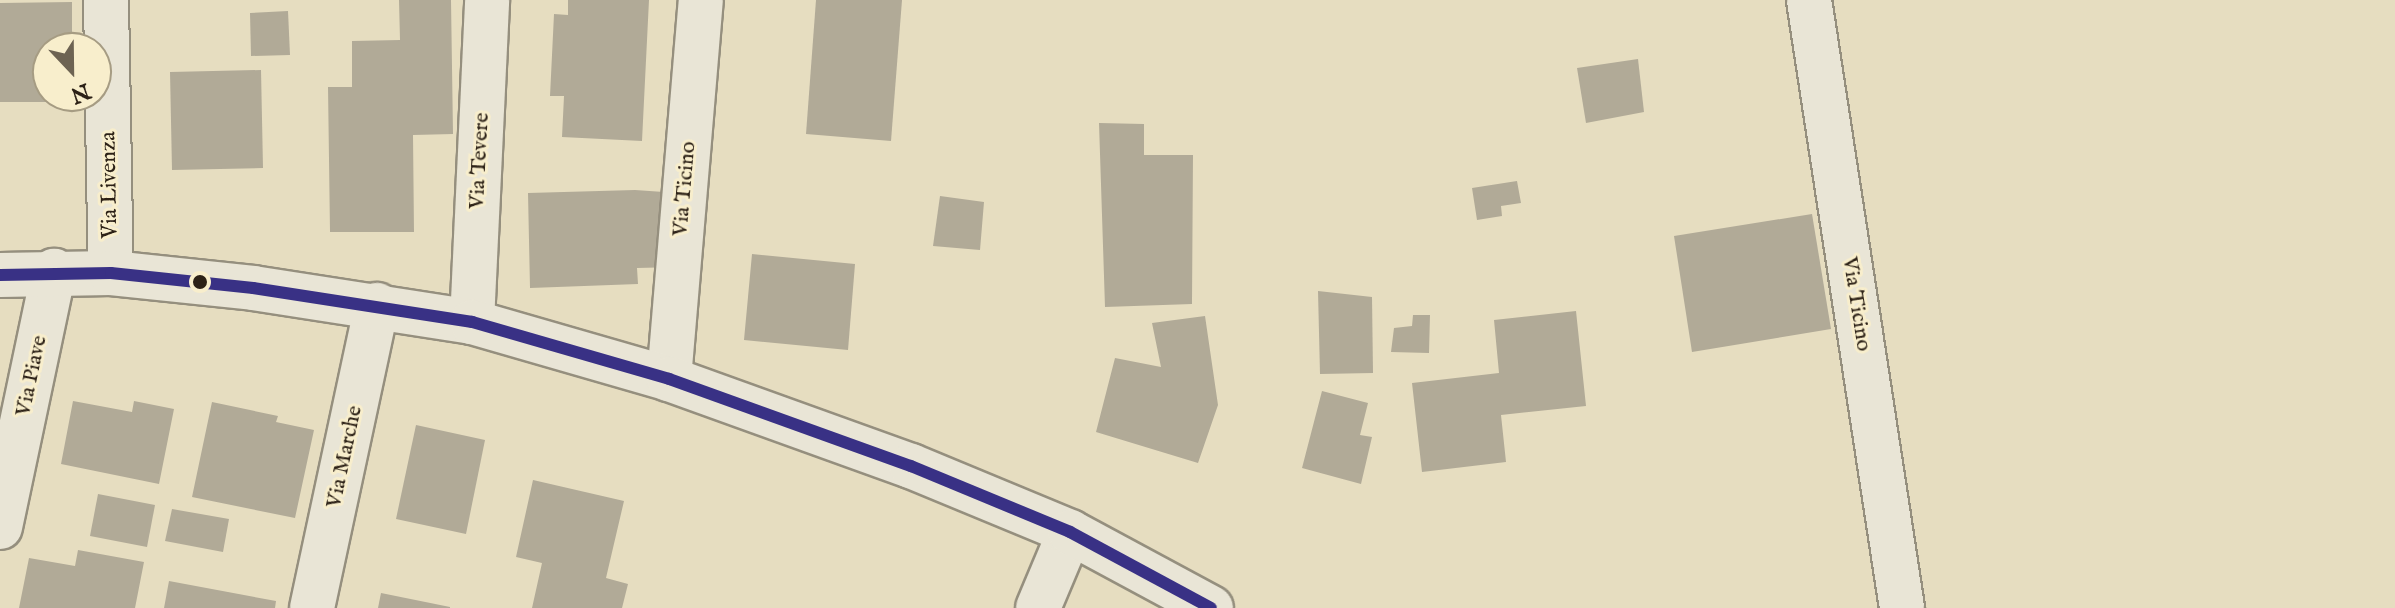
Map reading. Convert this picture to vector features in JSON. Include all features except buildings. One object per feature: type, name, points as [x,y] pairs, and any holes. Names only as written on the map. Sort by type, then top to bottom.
[{"type":"street","name":"Via Livenza","points":[[106,0],[111,273]]},
{"type":"street","name":"Via Tevere","points":[[472,322],[487,0]]},
{"type":"street","name":"Via Ticino","points":[[669,379],[701,0]]},
{"type":"street","name":"Via Ticino","points":[[1809,0],[1902,608]]},
{"type":"street","points":[[0,275],[54,271],[111,273],[377,305],[472,322],[669,379],[911,466],[1070,532],[1211,608]]},
{"type":"street","name":"Via Piave","points":[[0,527],[54,271]]},
{"type":"street","name":"Via Marche","points":[[312,608],[377,305]]},
{"type":"street","points":[[1038,608],[1070,532]]},
{"type":"transit line","points":[[0,275],[111,273],[253,288],[472,322],[669,379],[911,466],[1070,532],[1211,608]]}]
